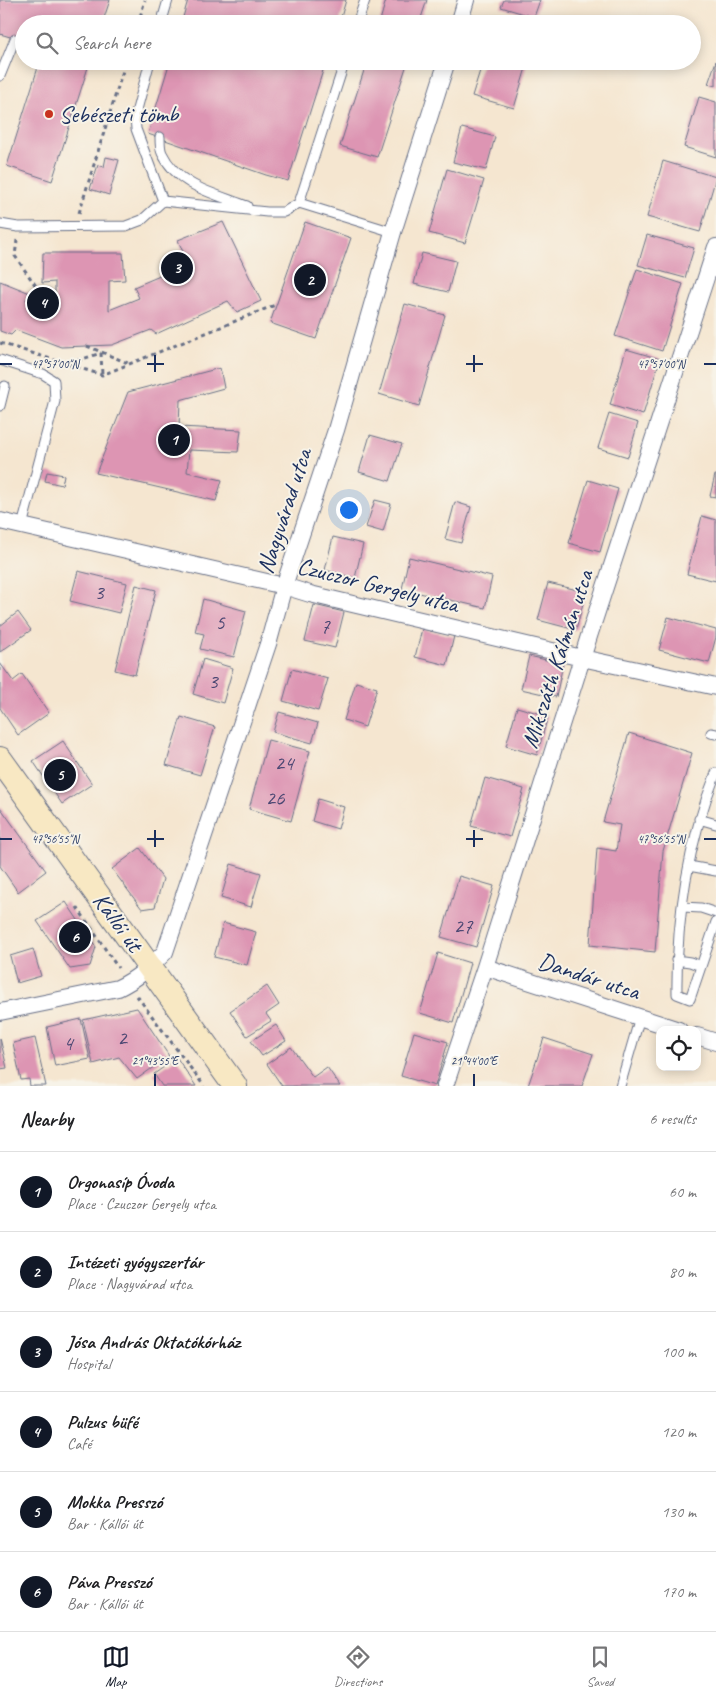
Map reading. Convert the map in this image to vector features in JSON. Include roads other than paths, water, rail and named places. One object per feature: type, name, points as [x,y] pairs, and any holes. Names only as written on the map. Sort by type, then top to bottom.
[{"type":"main road","name":"Kállói út","points":[[0,759],[235,1086]]},
{"type":"street","points":[[462,15],[466,0]]},
{"type":"street","name":"Nagyvárad utca","points":[[0,1012],[118,988],[150,967],[165,952],[269,641],[284,586],[336,430],[393,232],[444,70]]},
{"type":"street","name":"Mikszáth Kálmán utca","points":[[445,1086],[716,247]]},
{"type":"street","name":"Czuczor Gergely utca","points":[[0,521],[284,586],[310,594],[582,658],[716,687]]},
{"type":"street","name":"Dandár utca","points":[[485,967],[667,1026]]},
{"type":"street","points":[[701,1037],[716,1042]]},
{"type":"lane","points":[[164,15],[168,0]]},
{"type":"lane","points":[[360,15],[365,0]]},
{"type":"lane","points":[[0,76],[15,39]]},
{"type":"lane","points":[[148,70],[135,117],[136,129],[164,201]]},
{"type":"lane","points":[[0,224],[18,227],[74,228],[126,226],[142,220],[164,201],[260,212],[284,212],[299,203],[342,70]]},
{"type":"lane","points":[[160,137],[161,152],[186,182],[260,212]]},
{"type":"lane","points":[[299,203],[393,232]]},
{"type":"lane","points":[[0,360],[43,374],[54,381],[54,402],[22,526]]},
{"type":"lane","points":[[0,406],[5,386]]},
{"type":"lane","points":[[716,773],[699,819],[692,845],[676,960],[676,994],[690,999],[716,922]]},
{"type":"lane","points":[[699,819],[716,824]]},
{"type":"lane","points":[[689,866],[716,871]]},
{"type":"lane","points":[[683,907],[701,908],[716,913]]},
{"type":"lane","points":[[676,960],[701,966]]},
{"type":"lane","points":[[620,1086],[640,1017]]},
{"type":"place","name":"Sebészeti tömb","points":[[49,114]]},
{"type":"place","name":"Jósa András Oktatókórház","points":[[177,268]]},
{"type":"place","name":"Intézeti gyógyszertár","points":[[310,280]]},
{"type":"place","name":"Pulzus büfé","points":[[43,303]]},
{"type":"place","name":"Orgonasíp Óvoda","points":[[174,440]]},
{"type":"place","name":"Mokka Presszó","points":[[60,775]]},
{"type":"place","name":"Páva Presszó","points":[[75,937]]}]
